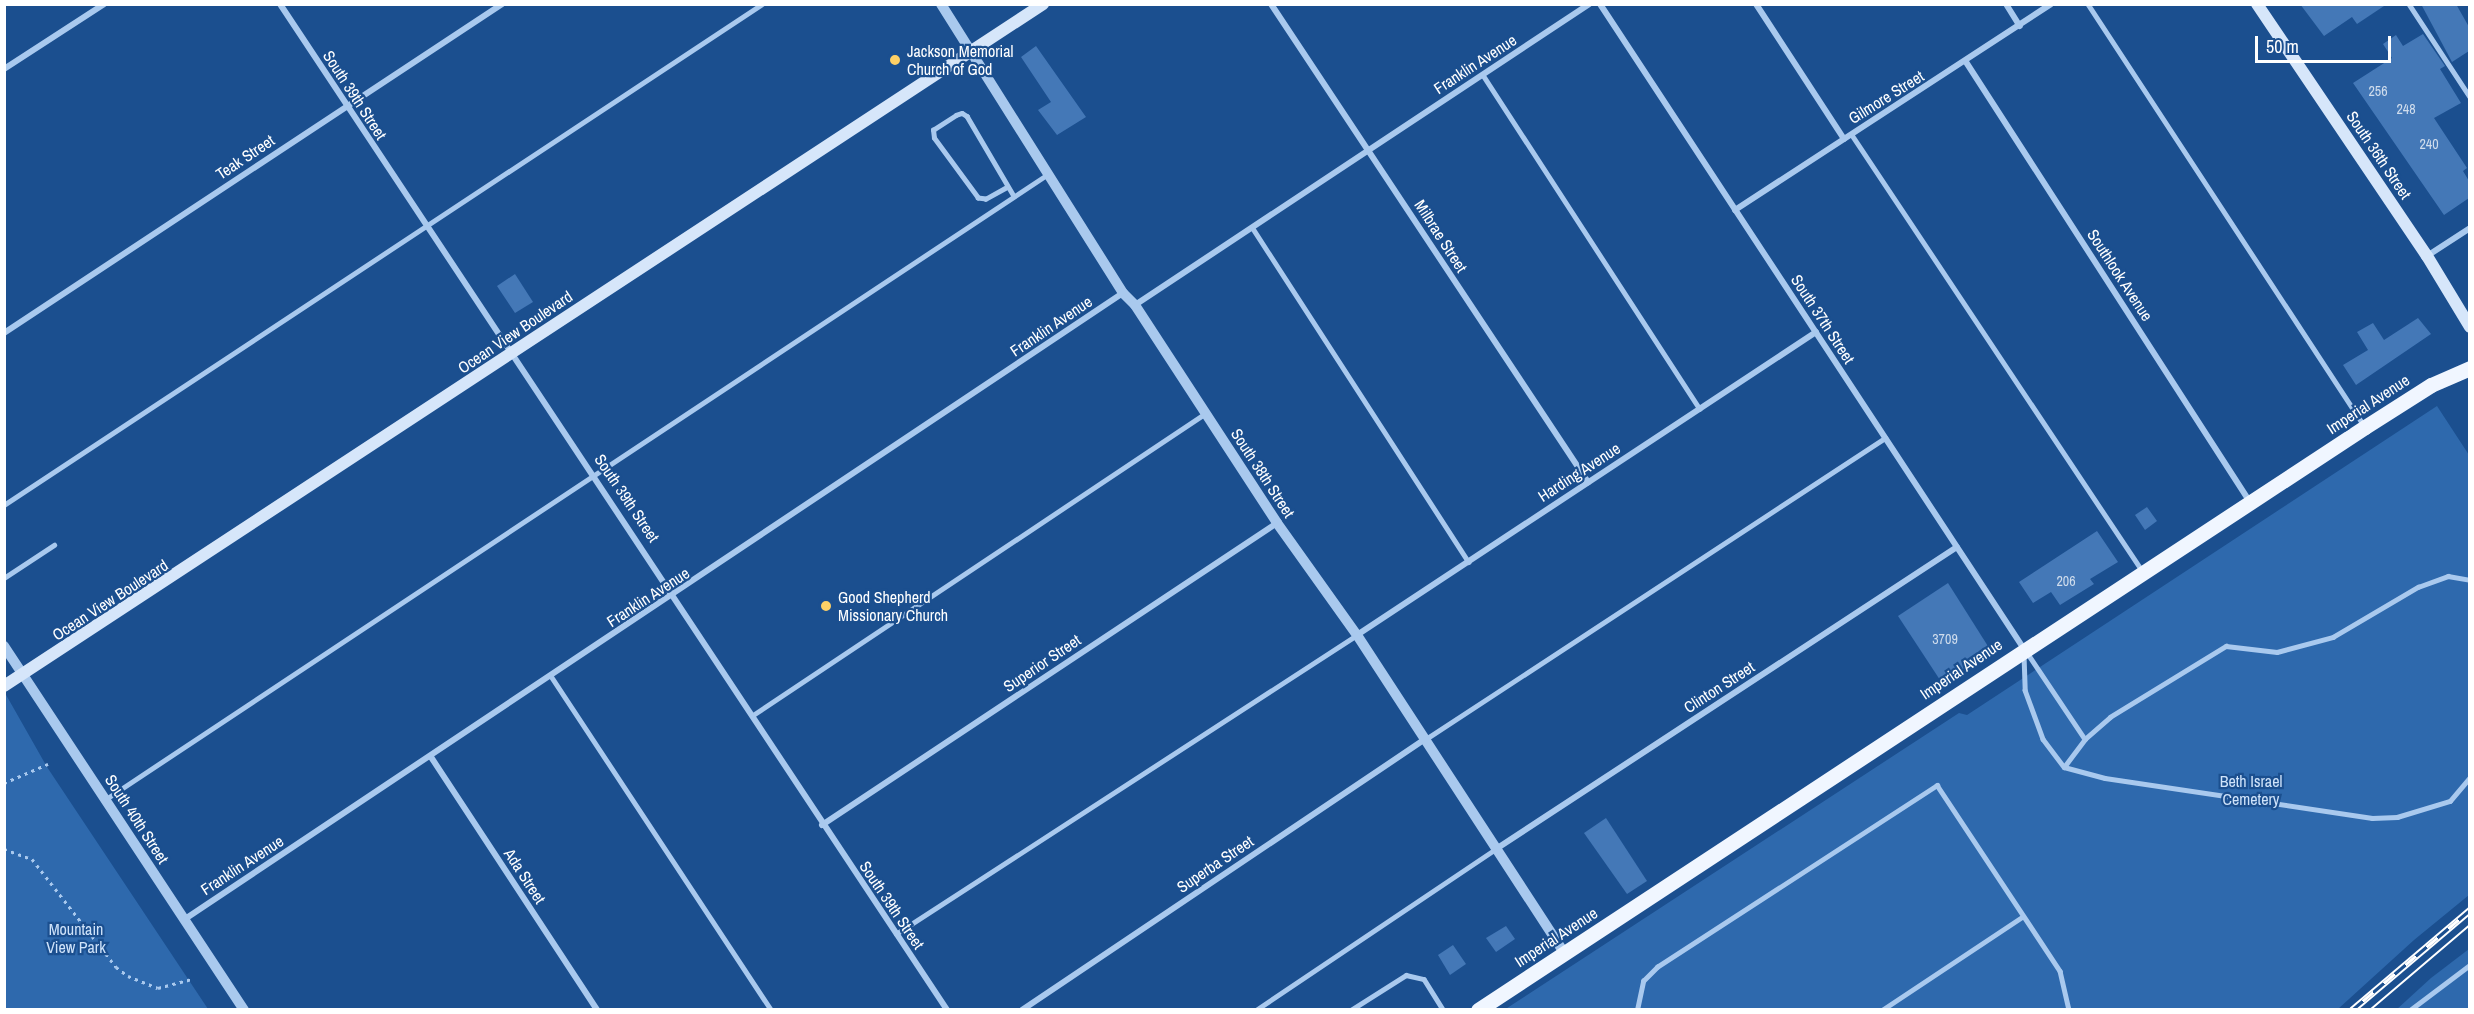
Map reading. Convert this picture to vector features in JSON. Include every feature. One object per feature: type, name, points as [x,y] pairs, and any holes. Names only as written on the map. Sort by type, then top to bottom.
[{"type":"main road","name":"Ocean View Boulevard","points":[[4,686],[25,676],[1043,4]]},
{"type":"main road","name":"South 36th Street","points":[[2257,4],[2427,256],[2469,327]]},
{"type":"main road","name":"Imperial Avenue","points":[[1478,1010],[2365,427],[2431,385],[2469,368]]},
{"type":"street","points":[[4,69],[104,4]]},
{"type":"street","name":"South 39th Street","points":[[280,4],[427,229],[596,476],[753,715],[822,825],[947,1010]]},
{"type":"street","name":"Teak Street","points":[[4,333],[502,4]]},
{"type":"street","name":"South 38th Street","points":[[941,4],[1123,293],[1135,304],[1277,523],[1357,635],[1565,954]]},
{"type":"street","name":"Milbrae Street","points":[[1272,4],[1588,482]]},
{"type":"street","name":"Franklin Avenue","points":[[1135,304],[1589,4]]},
{"type":"street","name":"South 37th Street","points":[[1600,4],[2025,649]]},
{"type":"street","points":[[1756,4],[1844,139]]},
{"type":"street","points":[[2006,4],[2020,26]]},
{"type":"street","name":"Gilmore Street","points":[[1735,210],[1966,62],[2051,4]]},
{"type":"street","name":"Southlook Avenue","points":[[1966,62],[2251,502]]},
{"type":"street","points":[[2427,256],[2469,228]]},
{"type":"street","name":"Franklin Avenue","points":[[185,919],[675,596],[1123,293]]},
{"type":"street","name":"Harding Avenue","points":[[1357,635],[1815,332]]},
{"type":"street","name":"Superior Street","points":[[822,825],[1277,523]]},
{"type":"street","name":"Clinton Street","points":[[1496,849],[1957,547]]},
{"type":"street","name":"South 40th Street","points":[[4,646],[244,1010]]},
{"type":"street","name":"Superba Street","points":[[1022,1010],[1424,741]]},
{"type":"street","name":"Ada Street","points":[[431,757],[597,1010]]},
{"type":"lane","points":[[4,505],[427,229],[762,4]]},
{"type":"lane","points":[[2088,4],[2365,427]]},
{"type":"lane","points":[[2409,4],[2469,97]]},
{"type":"lane","points":[[1483,75],[1700,409]]},
{"type":"lane","points":[[1008,187],[986,199],[978,198],[934,138],[933,130],[962,112],[1014,196]]},
{"type":"lane","points":[[1852,135],[2144,574]]},
{"type":"lane","points":[[106,799],[1048,174]]},
{"type":"lane","points":[[1252,227],[1469,562]]},
{"type":"lane","points":[[753,715],[1206,413]]},
{"type":"lane","points":[[1424,741],[1885,438]]},
{"type":"lane","points":[[4,578],[54,545]]},
{"type":"lane","points":[[2064,767],[2085,739],[2110,717],[2226,646],[2254,652],[2289,649],[2333,637],[2418,587],[2448,576],[2469,580]]},
{"type":"lane","points":[[896,933],[1357,635]]},
{"type":"lane","points":[[2025,649],[2085,739]]},
{"type":"lane","points":[[2025,649],[2025,690],[2043,739],[2064,767],[2105,777],[2372,818],[2397,817],[2450,801],[2469,777]]},
{"type":"lane","points":[[551,676],[771,1010]]},
{"type":"lane","points":[[1637,1010],[1643,981],[1657,967],[1937,785],[2022,917],[2060,971],[2069,1010]]},
{"type":"lane","points":[[1256,1010],[1496,849]]},
{"type":"lane","points":[[1882,1010],[2022,917]]},
{"type":"lane","points":[[2410,1010],[2469,965]]},
{"type":"lane","points":[[1351,1010],[1406,975],[1424,979],[1443,1010]]},
{"type":"path","points":[[4,783],[48,764]]},
{"type":"path","points":[[4,849],[32,860],[116,967],[128,976],[158,988],[191,979]]},
{"type":"green space","name":"Beth Israel Cemetery","points":[[2437,406],[2469,455],[2469,895],[2414,940],[2338,1009],[1504,1010],[1959,713],[1967,715]]},
{"type":"green space","name":"Mountain View Park","points":[[5,693],[47,767],[208,1009],[5,1008]]},
{"type":"green space","points":[[2469,949],[2469,1009],[2396,1010],[2431,978]]},
{"type":"building","points":[[2300,4],[2387,4],[2357,24],[2352,17],[2324,36]]},
{"type":"building","points":[[2421,4],[2456,4],[2469,27],[2469,51],[2452,62]]},
{"type":"building","points":[[2423,34],[2445,66],[2440,69],[2461,103],[2434,118],[2467,168],[2463,171],[2469,181],[2469,198],[2444,215],[2353,83],[2392,58],[2383,44],[2396,35],[2403,46]]},
{"type":"building","points":[[1036,46],[1086,117],[1057,135],[1038,110],[1051,102],[1021,57]]},
{"type":"building","points":[[515,274],[533,302],[515,313],[497,286]]},
{"type":"building","points":[[2418,318],[2431,334],[2356,385],[2343,365],[2368,350],[2357,332],[2373,323],[2384,340]]},
{"type":"building","points":[[2147,507],[2157,521],[2145,530],[2135,515]]},
{"type":"building","points":[[2097,531],[2118,562],[2090,579],[2094,584],[2060,605],[2051,592],[2033,603],[2019,582]]},
{"type":"building","points":[[1948,583],[1991,651],[1942,683],[1898,616]]},
{"type":"building","points":[[1606,818],[1647,881],[1627,894],[1584,833]]},
{"type":"building","points":[[1506,926],[1515,939],[1496,952],[1486,938]]},
{"type":"building","points":[[1453,945],[1466,964],[1450,975],[1438,955]]},
{"type":"tram line","points":[[2370,1010],[2470,925]]},
{"type":"railway","points":[[2352,1010],[2470,910]]},
{"type":"place","name":"Jackson Memorial Church of God","points":[[895,60]]},
{"type":"place","name":"Good Shepherd Missionary Church","points":[[826,606]]}]
